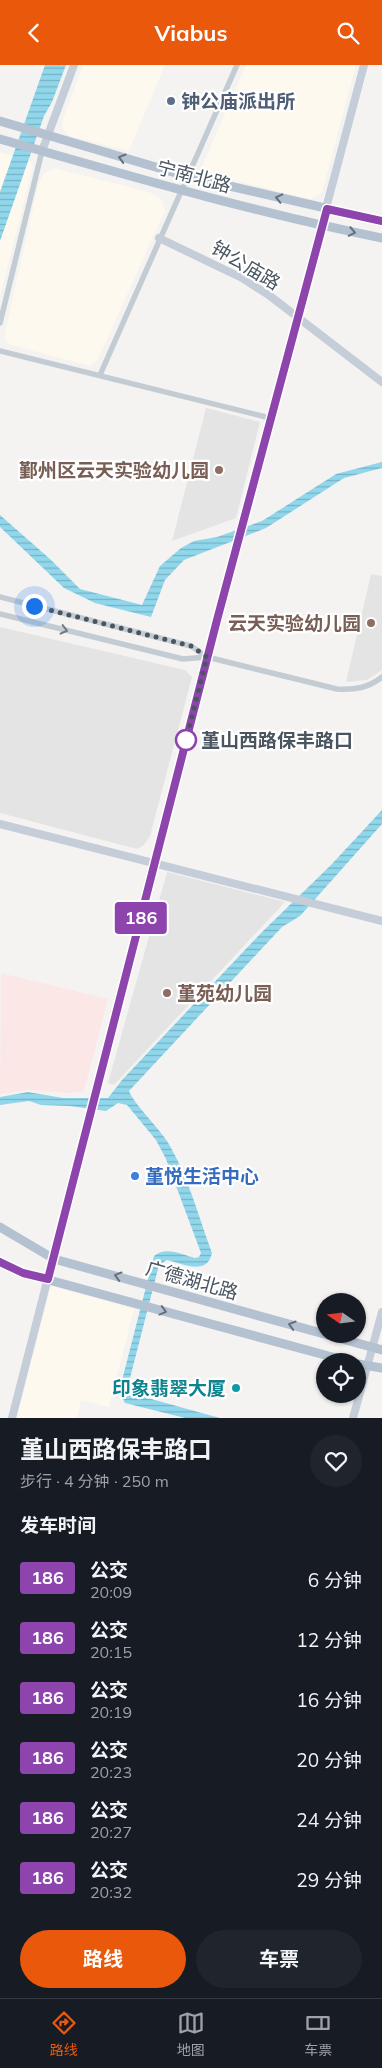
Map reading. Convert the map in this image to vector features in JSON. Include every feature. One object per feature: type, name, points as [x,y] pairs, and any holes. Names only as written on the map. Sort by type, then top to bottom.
[{"type":"main road","name":"宁南北路","points":[[0,121],[186,176],[382,221]]},
{"type":"main road","name":"宁南北路","points":[[0,139],[180,190],[322,226],[382,238]]},
{"type":"main road","name":"广德湖北路","points":[[0,1227],[54,1259],[382,1350]]},
{"type":"main road","name":"广德湖北路","points":[[0,1262],[23,1273],[318,1353]]},
{"type":"main road","points":[[366,1366],[382,1368]]},
{"type":"street","points":[[0,323],[40,151],[74,65]]},
{"type":"street","points":[[100,375],[186,176],[237,65]]},
{"type":"street","points":[[12,1418],[104,1066],[207,657],[364,65]]},
{"type":"street","name":"钟公庙路","points":[[160,237],[242,278],[382,382]]},
{"type":"street","points":[[0,351],[270,418]]},
{"type":"street","points":[[0,597],[191,646],[207,657]]},
{"type":"street","points":[[0,615],[184,659],[207,657],[337,689],[352,690],[373,685],[382,677]]},
{"type":"street","points":[[0,823],[382,921]]},
{"type":"street","points":[[366,1358],[372,1348],[382,1312]]},
{"type":"street","points":[[354,1418],[356,1403]]},
{"type":"shaded area","points":[[83,65],[165,65],[129,151],[70,136],[63,129],[62,122]]},
{"type":"shaded area","points":[[246,65],[356,65],[322,192],[311,199],[204,173],[202,167]]},
{"type":"shaded area","points":[[0,152],[31,162],[33,166],[0,296]]},
{"type":"shaded area","points":[[54,168],[151,193],[161,199],[165,210],[98,359],[90,366],[8,344],[4,337],[39,182],[44,174]]},
{"type":"shaded area","name":"鄞州区云天实验幼儿园","points":[[206,408],[260,422],[236,518],[172,541]]},
{"type":"shaded area","name":"云天实验幼儿园","points":[[371,574],[382,576],[382,670],[367,680],[346,682]]},
{"type":"shaded area","points":[[0,627],[185,670],[192,677],[150,836],[144,845],[137,849],[0,813]]},
{"type":"shaded area","name":"堇苑幼儿园","points":[[167,872],[285,902],[114,1085],[108,1083]]},
{"type":"shaded area","points":[[1,973],[108,999],[84,1091],[71,1093],[28,1090],[0,1094]]},
{"type":"shaded area","points":[[51,1286],[134,1309],[109,1407],[81,1400],[77,1418],[17,1418]]},
{"type":"water","points":[[45,65],[66,65],[52,102],[44,116],[0,241],[0,192]]},
{"type":"water","points":[[382,462],[382,468],[344,478],[266,528],[184,560],[165,580],[151,617],[95,603],[64,588],[0,527],[0,515],[50,559],[80,589],[142,605],[160,566],[181,548],[194,541],[217,537],[262,521],[336,474]]},
{"type":"water","points":[[382,810],[382,824],[300,916],[282,927],[129,1091],[166,1139],[177,1159],[212,1253],[209,1260],[200,1266],[187,1266],[167,1260],[159,1265],[128,1386],[133,1394],[220,1418],[185,1418],[125,1403],[119,1392],[154,1256],[169,1251],[195,1258],[199,1257],[201,1253],[166,1159],[156,1140],[127,1105],[118,1103],[106,1111],[70,1106],[41,1105],[29,1101],[0,1105],[0,1097],[28,1092],[63,1098],[108,1098],[122,1080],[262,932],[331,865]]},
{"type":"bus line","name":"186","points":[[0,1262],[23,1273],[48,1279],[217,620],[327,209],[382,221]]},
{"type":"place","name":"钟公庙派出所","points":[[171,101]]},
{"type":"place","name":"鄞州区云天实验幼儿园","points":[[219,470]]},
{"type":"place","name":"云天实验幼儿园","points":[[371,623]]},
{"type":"place","name":"堇山西路保丰路口","points":[[186,740]]},
{"type":"place","name":"堇苑幼儿园","points":[[167,993]]},
{"type":"place","name":"堇悦生活中心","points":[[135,1176]]},
{"type":"place","name":"印象翡翠大厦","points":[[236,1388]]},
{"type":"route","points":[[34,606],[191,646],[207,657],[186,740]]}]
